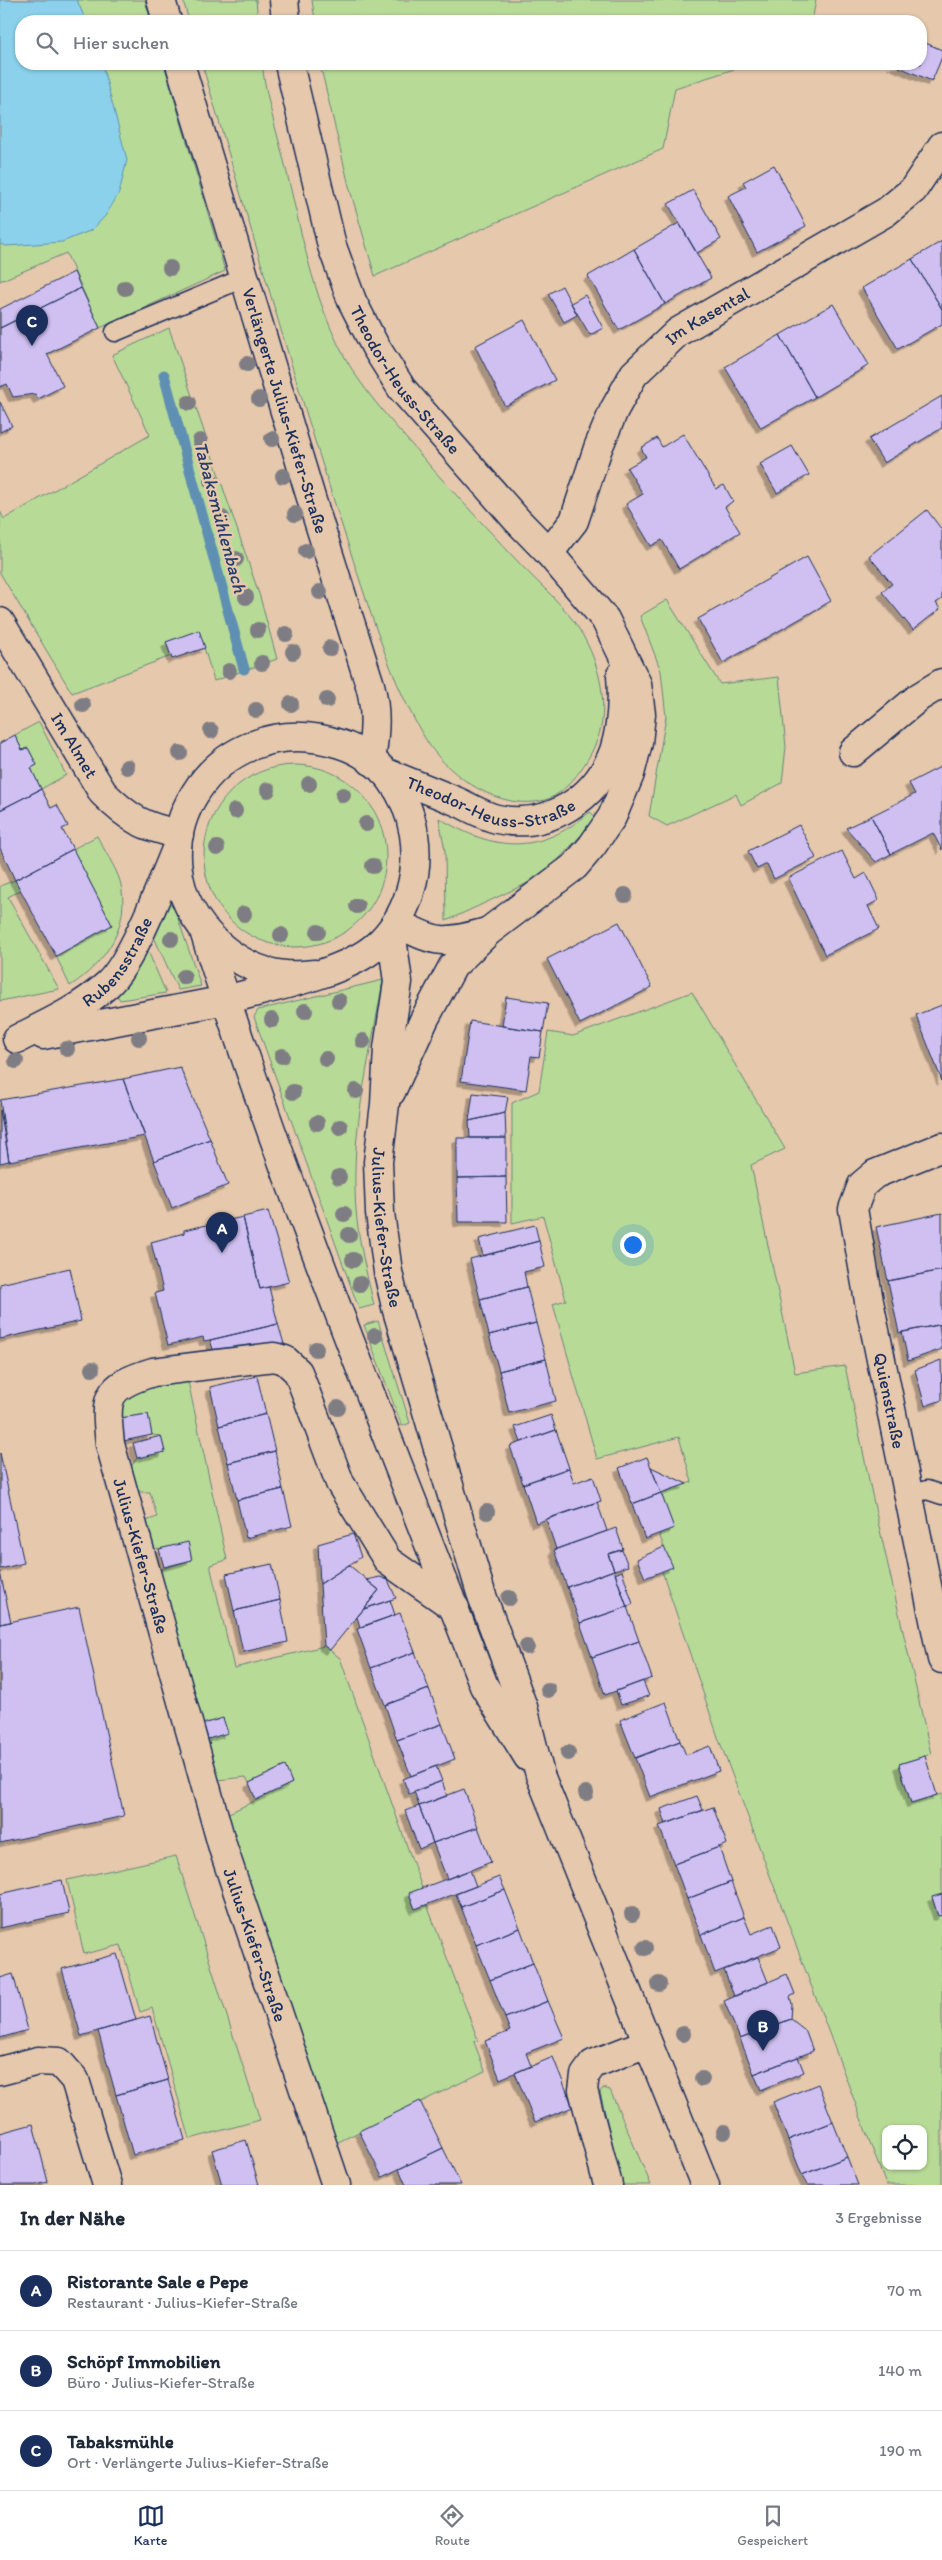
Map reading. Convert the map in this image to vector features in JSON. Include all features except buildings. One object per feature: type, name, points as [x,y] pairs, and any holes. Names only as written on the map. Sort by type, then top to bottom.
[{"type":"street","points":[[161,0],[165,15]]},
{"type":"street","points":[[284,0],[285,15]]},
{"type":"street","name":"Verlängerte Julius-Kiefer-Straße","points":[[182,70],[246,277],[312,501],[370,685],[375,706],[377,766]]},
{"type":"street","name":"Theodor-Heuss-Straße","points":[[291,70],[332,246],[352,301],[375,346],[402,389],[516,520],[549,553],[605,619],[637,684],[641,714],[638,744],[630,774],[612,816],[592,846],[575,866],[489,931],[453,966],[424,1020],[385,1104]]},
{"type":"street","name":"Im Kasental","points":[[549,553],[574,521],[598,448],[614,410],[634,374],[678,332],[886,212],[913,190],[942,146]]},
{"type":"street","name":"Im Almet","points":[[0,622],[104,793],[126,816],[178,840]]},
{"type":"street","name":"Theodor-Heuss-Straße","points":[[377,766],[496,818],[525,822],[559,814],[584,796],[598,780],[614,751],[623,699],[618,644]]},
{"type":"street","points":[[853,752],[919,697],[942,683]]},
{"type":"street","name":"Julius-Kiefer-Straße","points":[[226,1000],[336,969],[357,959],[376,946],[394,926],[406,905],[415,878],[417,848],[412,820],[400,794],[377,766],[347,746],[321,738],[294,735],[266,740],[240,750],[212,772],[195,794],[186,810],[178,840],[182,887],[190,910],[204,931],[226,952],[254,967],[284,975],[315,974]]},
{"type":"street","name":"Rubensstraße","points":[[8,1041],[74,1010],[110,983],[125,961],[178,840]]},
{"type":"street","points":[[394,926],[432,940],[455,941],[489,931]]},
{"type":"street","name":"Julius-Kiefer-Straße","points":[[394,926],[398,982],[388,1048],[385,1104],[378,1162],[380,1213],[388,1272],[396,1307],[481,1593],[523,1707],[540,1775],[705,2185]]},
{"type":"street","name":"Julius-Kiefer-Straße","points":[[204,931],[226,1000],[293,1190],[484,1686],[540,1775]]},
{"type":"street","name":"Rubensstraße","points":[[8,1041],[226,1000]]},
{"type":"street","name":"Quienstraße","points":[[942,1147],[875,1174],[862,1185],[853,1209],[869,1301],[942,1659]]},
{"type":"street","name":"Julius-Kiefer-Straße","points":[[336,2185],[223,1848],[110,1444],[106,1408],[116,1388],[135,1378],[153,1372],[274,1357],[285,1360],[298,1372],[340,1483],[388,1561],[455,1608]]},
{"type":"street","points":[[608,2185],[583,2090],[585,2075],[593,2064],[647,2044]]},
{"type":"street","points":[[0,2070],[38,2060],[59,2062],[75,2080],[107,2185]]},
{"type":"lane","points":[[115,332],[246,277]]},
{"type":"lane","points":[[909,1494],[927,1490],[942,1495]]},
{"type":"green space","points":[[0,0],[145,0],[149,15],[15,15],[15,70],[166,70],[225,271],[100,328],[66,253],[0,281]]},
{"type":"green space","points":[[183,0],[256,0],[257,15],[187,15]]},
{"type":"green space","points":[[312,0],[816,0],[813,15],[314,15]]},
{"type":"green space","points":[[204,70],[263,70],[269,102],[315,286],[332,332],[349,365],[388,418],[433,470],[559,603],[579,629],[591,652],[599,676],[603,701],[601,727],[588,759],[564,789],[554,796],[545,800],[529,802],[512,801],[495,796],[464,780],[438,756],[428,743],[391,669],[371,615],[290,359]]},
{"type":"green space","points":[[321,70],[731,70],[675,88],[663,149],[375,276],[349,186]]},
{"type":"green space","points":[[169,328],[260,597],[277,659],[214,681],[199,631],[166,642],[171,656],[72,693],[0,573],[0,511],[4,519],[150,435],[112,355]]},
{"type":"green space","points":[[667,600],[720,684],[779,677],[786,747],[782,783],[741,805],[736,794],[667,826],[649,816],[666,717],[661,671],[640,616]]},
{"type":"green space","points":[[39,722],[66,775],[41,789],[31,768],[37,765],[28,748],[22,750],[15,735]]},
{"type":"green space","points":[[304,765],[330,772],[346,780],[365,798],[379,821],[386,847],[386,865],[379,891],[371,907],[353,926],[346,932],[321,943],[304,947],[286,947],[260,940],[244,932],[219,907],[211,891],[206,874],[204,847],[211,821],[219,805],[244,780],[260,772],[277,767]]},
{"type":"green space","points":[[590,812],[597,818],[557,861],[530,882],[446,921],[445,851],[439,818],[479,837],[516,844],[535,842],[553,836]]},
{"type":"green space","points":[[97,836],[120,881],[123,897],[122,913],[119,928],[113,942],[104,955],[83,977],[70,986],[56,956],[112,925],[73,849]]},
{"type":"green space","points":[[15,880],[21,890],[8,897],[59,989],[0,1001],[0,886]]},
{"type":"green space","points":[[168,899],[172,901],[201,986],[178,990],[153,935]]},
{"type":"green space","points":[[148,951],[166,993],[120,1000],[117,995],[120,989]]},
{"type":"green space","points":[[383,980],[360,1110],[355,1162],[355,1203],[364,1262],[374,1305],[359,1309],[254,1017],[258,1010]]},
{"type":"green space","points":[[692,992],[785,1149],[751,1165],[795,1373],[845,1366],[874,1504],[931,1754],[899,1764],[911,1803],[942,1794],[942,1894],[932,1898],[938,1916],[942,1915],[942,2185],[886,2185],[718,1737],[662,1571],[664,1547],[659,1534],[673,1528],[661,1493],[692,1482],[679,1437],[597,1459],[553,1304],[566,1300],[543,1216],[512,1223],[512,1103],[539,1091],[548,1032],[573,1036]]},
{"type":"green space","points":[[378,1321],[410,1423],[402,1426],[364,1325]]},
{"type":"green space","points":[[187,1377],[227,1560],[210,1565],[234,1668],[324,1646],[340,1658],[422,1888],[409,1894],[415,1909],[427,1905],[478,2040],[474,2042],[485,2071],[334,2144],[227,1814],[292,1783],[284,1766],[249,1783],[246,1777],[217,1780],[158,1570],[192,1560],[188,1543],[159,1549],[153,1548],[146,1521],[157,1517],[150,1492],[138,1492],[131,1467],[137,1458],[165,1452],[161,1436],[152,1435],[148,1414],[120,1418],[122,1405],[134,1389],[153,1382]]},
{"type":"green space","points":[[176,1856],[260,2120],[190,2139],[152,2008],[140,2012],[121,1945],[84,1954],[67,1880]]},
{"type":"green space","points":[[603,2088],[610,2090],[651,2185],[622,2185],[600,2092]]},
{"type":"water","points":[[0,0],[77,0],[83,15],[15,15],[15,70],[104,70],[127,160],[119,193],[106,215],[92,230],[62,242],[6,246],[0,244]]},
{"type":"waterway","name":"Tabaksmühlenbach","points":[[164,375],[244,669]]},
{"type":"place","name":"Tabaksmühle","points":[[32,346]]},
{"type":"place","name":"Ristorante Sale e Pepe","points":[[222,1253]]},
{"type":"place","name":"Schöpf Immobilien","points":[[763,2051]]}]
